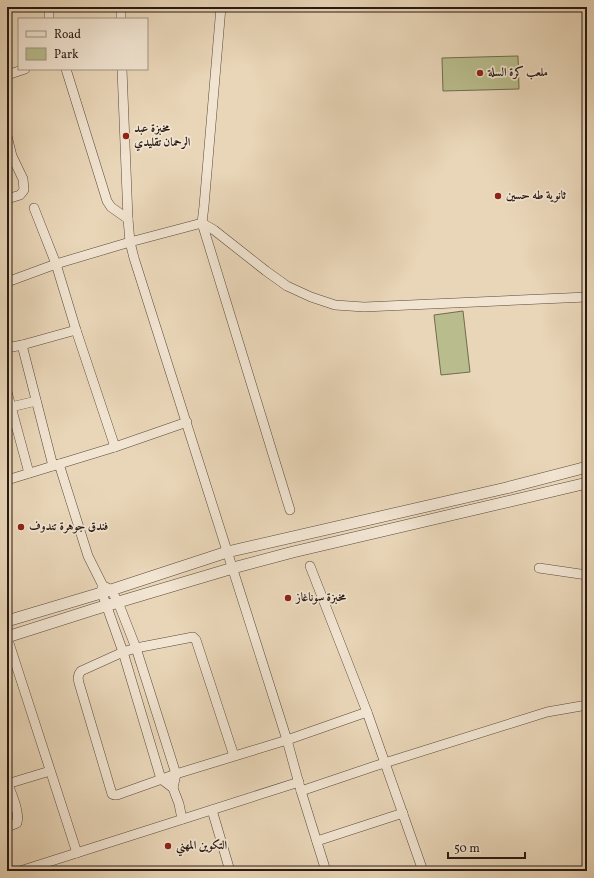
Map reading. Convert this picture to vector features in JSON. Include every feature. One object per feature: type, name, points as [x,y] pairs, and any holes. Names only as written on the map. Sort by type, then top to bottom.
[{"type":"street","points":[[49,7],[49,18]]},
{"type":"street","points":[[121,7],[121,18]]},
{"type":"street","points":[[221,7],[202,223],[290,510]]},
{"type":"street","points":[[7,75],[22,70]]},
{"type":"street","points":[[66,70],[107,201],[111,207],[128,219]]},
{"type":"street","points":[[122,70],[128,219],[130,242],[134,258],[287,740],[326,871]]},
{"type":"street","points":[[7,136],[10,157],[23,179],[24,190],[20,194],[7,199]]},
{"type":"street","points":[[34,208],[56,264],[76,330],[115,447]]},
{"type":"street","points":[[7,282],[56,264],[202,223],[214,230],[287,286],[311,297],[335,305],[364,307],[587,297]]},
{"type":"street","points":[[7,348],[76,330]]},
{"type":"street","points":[[22,345],[36,401],[56,465],[88,556],[105,589],[118,602],[136,648],[176,774],[173,788]]},
{"type":"street","points":[[7,392],[29,473]]},
{"type":"street","points":[[11,408],[36,401]]},
{"type":"street","points":[[7,480],[115,447],[187,422]]},
{"type":"street","points":[[7,621],[105,589],[227,552],[491,491],[587,467]]},
{"type":"street","points":[[77,853],[7,637],[118,602],[293,552],[587,483]]},
{"type":"street","points":[[310,566],[367,712],[423,871]]},
{"type":"street","points":[[539,568],[587,575]]},
{"type":"street","points":[[105,589],[107,606],[123,652],[161,779],[173,788],[179,804],[182,819]]},
{"type":"street","points":[[234,756],[195,638],[191,636],[123,652],[84,670],[79,674],[78,678],[85,705],[112,794],[114,795],[176,774],[287,740],[367,712]]},
{"type":"street","points":[[20,871],[212,810],[385,763],[547,712],[587,705]]},
{"type":"street","points":[[7,827],[16,823],[18,819],[17,811],[7,783],[50,771]]},
{"type":"street","points":[[212,810],[230,871]]},
{"type":"street","points":[[317,841],[403,813]]},
{"type":"green space","name":"ملعب كرة السلة","points":[[518,56],[519,89],[443,91],[442,58]]},
{"type":"green space","points":[[463,311],[470,372],[441,375],[434,315]]},
{"type":"place","name":"ملعب كرة السلة","points":[[480,73]]},
{"type":"place","name":"مخبزة عبد الرحمان تقليدي","points":[[126,136]]},
{"type":"place","name":"ثانوية طه حسين","points":[[498,196]]},
{"type":"place","name":"فندق جوهرة تندوف","points":[[21,527]]},
{"type":"place","name":"مخبزة سوناغاز","points":[[288,598]]},
{"type":"place","name":"التكوين المهني","points":[[168,846]]}]
